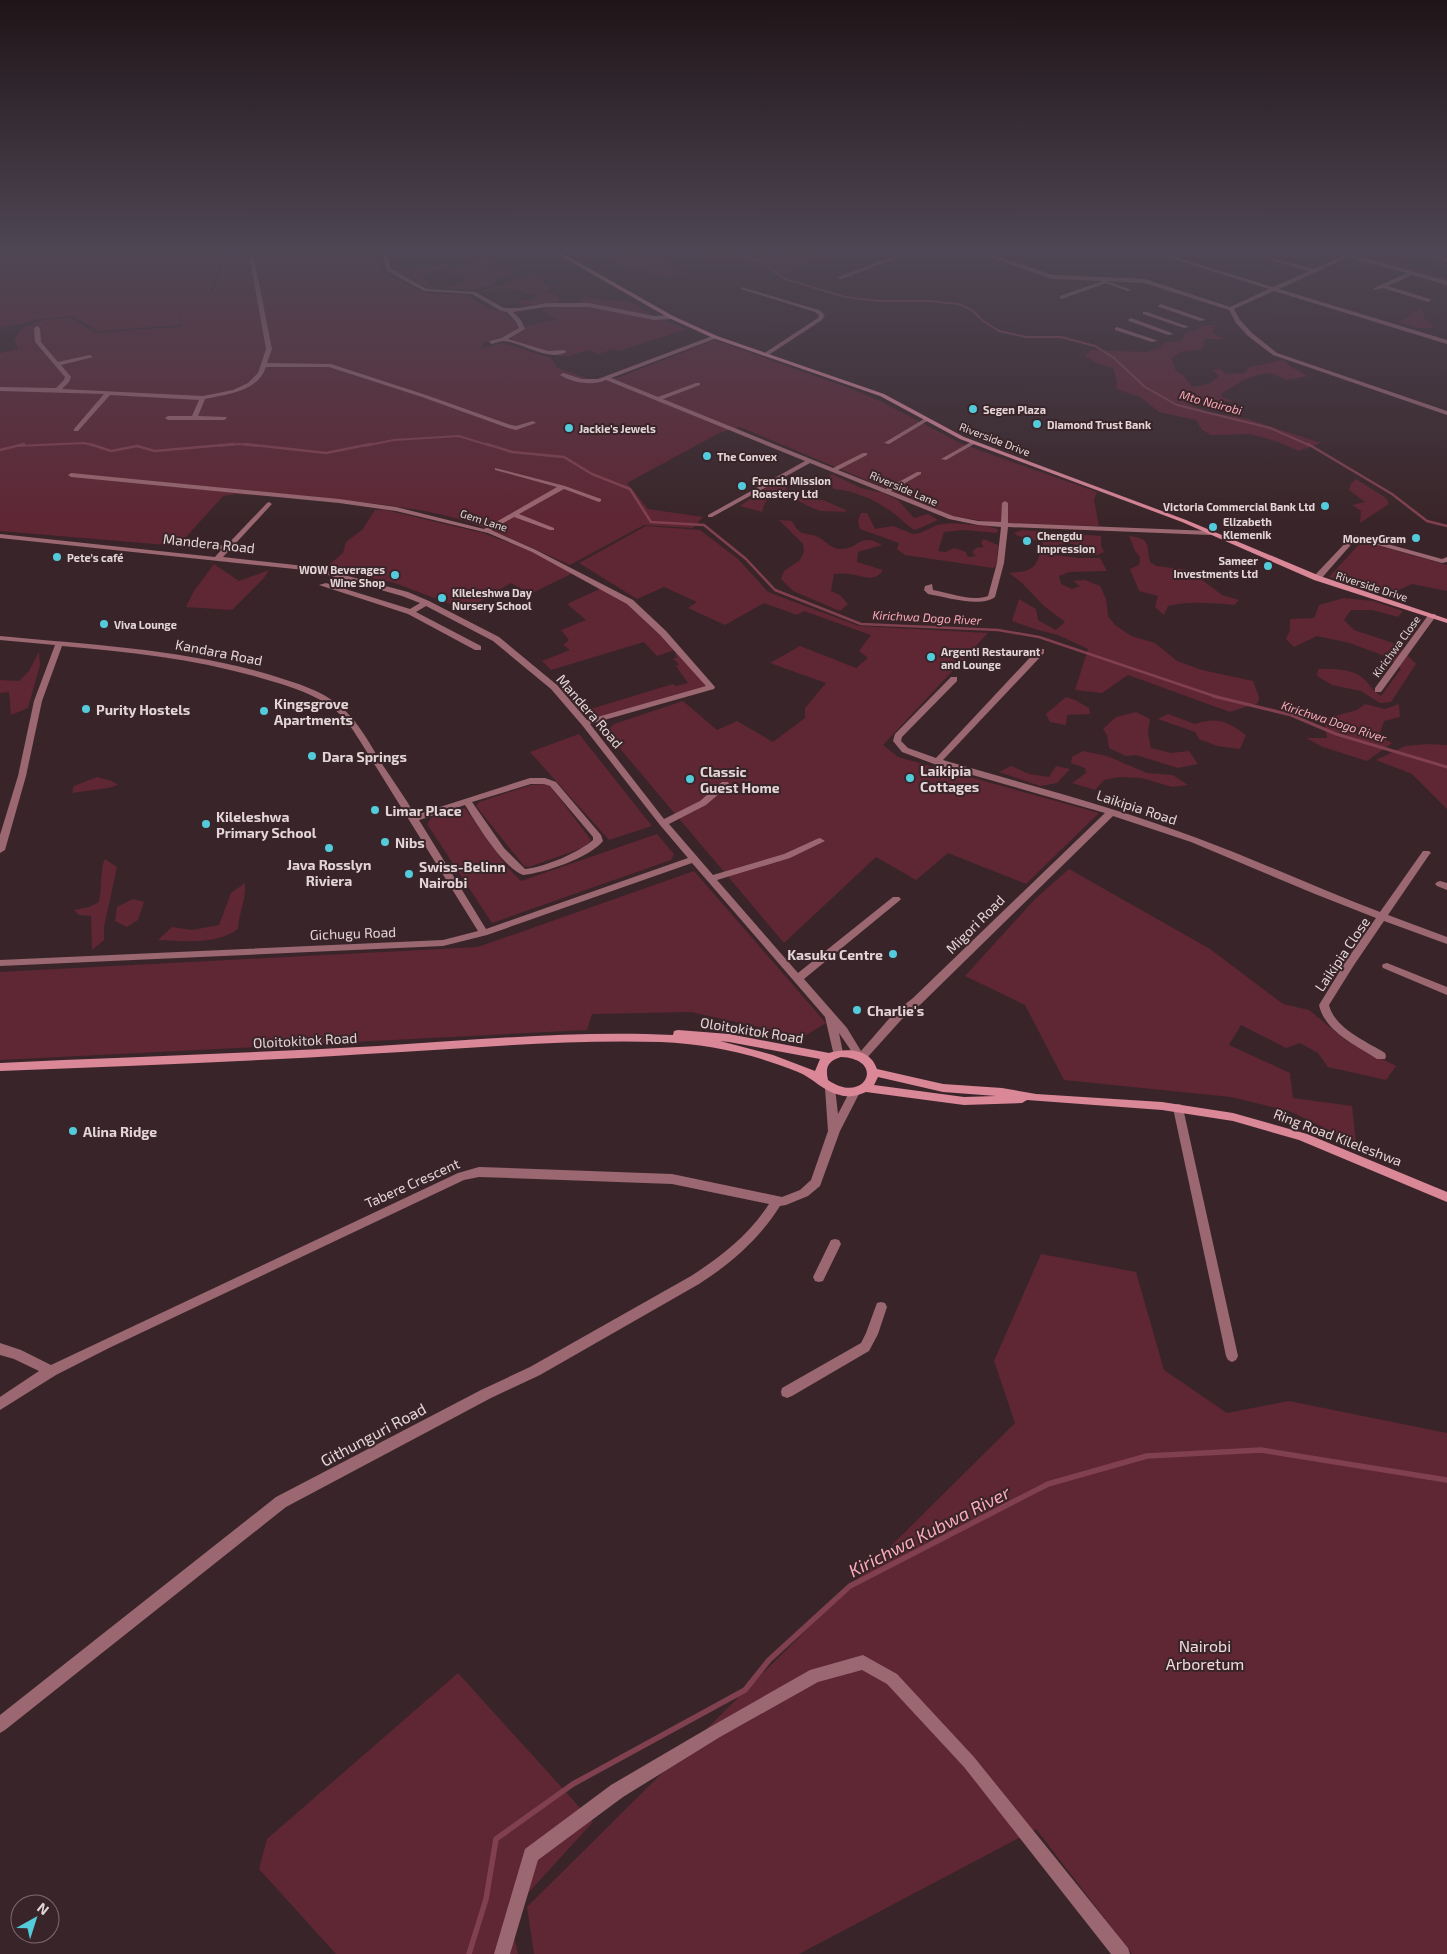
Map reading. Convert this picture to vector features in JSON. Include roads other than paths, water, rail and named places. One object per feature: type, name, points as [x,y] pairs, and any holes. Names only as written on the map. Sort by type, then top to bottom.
[{"type":"street","points":[[38,339],[38,342],[68,376],[67,381],[57,390]]},
{"type":"street","points":[[0,389],[109,392],[203,398],[226,395],[250,384],[262,374],[269,349],[267,339]]},
{"type":"street","points":[[492,342],[502,339]]},
{"type":"street","points":[[504,339],[548,353],[564,352]]},
{"type":"street","points":[[563,376],[591,382],[608,379],[709,339]]},
{"type":"street","name":"Riverside Drive","points":[[721,339],[882,395],[926,420],[973,443],[1080,481],[1317,578],[1446,620]]},
{"type":"street","points":[[765,355],[789,339]]},
{"type":"street","points":[[1146,339],[1154,342]]},
{"type":"street","points":[[1257,339],[1275,354],[1447,413]]},
{"type":"street","points":[[57,364],[90,357]]},
{"type":"street","points":[[264,365],[329,365],[510,427],[533,423]]},
{"type":"street","name":"Riverside Lane","points":[[608,379],[951,518],[1006,525],[1211,533]]},
{"type":"street","points":[[659,399],[698,384]]},
{"type":"street","points":[[76,430],[109,392]]},
{"type":"street","points":[[194,418],[203,398]]},
{"type":"street","points":[[168,418],[224,418]]},
{"type":"street","points":[[887,443],[926,420]]},
{"type":"street","points":[[944,459],[973,443]]},
{"type":"street","points":[[835,470],[864,454]]},
{"type":"street","points":[[710,516],[811,460]]},
{"type":"street","points":[[497,469],[563,487],[599,500]]},
{"type":"street","points":[[887,491],[919,473]]},
{"type":"street","name":"Gem Lane","points":[[71,475],[339,501],[404,511],[485,531],[534,551],[630,602],[663,633],[711,687],[585,723]]},
{"type":"street","points":[[485,531],[563,487]]},
{"type":"street","points":[[929,586],[928,590],[931,592],[958,597],[984,600],[992,597],[997,580],[1006,525],[1005,503]]},
{"type":"street","points":[[218,558],[268,504]]},
{"type":"street","points":[[514,515],[552,530]]},
{"type":"street","name":"Mandera Road","points":[[0,536],[314,569],[405,594],[502,643],[554,687],[693,859],[843,1031],[859,1056]]},
{"type":"street","points":[[1317,578],[1355,537],[1442,561],[1447,559]]},
{"type":"street","points":[[191,544],[228,548]]},
{"type":"street","points":[[323,585],[411,612],[478,648]]},
{"type":"street","points":[[411,612],[426,603]]},
{"type":"street","name":"Kirichwa Close","points":[[1378,690],[1432,616]]},
{"type":"street","name":"Kandara Road","points":[[0,638],[150,654],[232,666],[266,676],[313,694],[337,708],[349,720],[414,818],[484,934]]},
{"type":"street","points":[[0,850],[22,776],[38,701],[58,644]]},
{"type":"street","points":[[937,762],[1041,651]]},
{"type":"street","name":"Laikipia Road","points":[[954,679],[898,736],[897,741],[905,750],[937,762],[1111,812],[1194,840],[1255,866],[1447,941]]},
{"type":"street","points":[[414,818],[467,801],[530,781],[550,782],[598,837],[598,841],[584,851],[528,872],[523,872],[515,867],[467,801]]},
{"type":"street","points":[[663,823],[703,803],[725,784]]},
{"type":"street","name":"Migori Road","points":[[859,1056],[898,1016],[917,1001],[1111,812]]},
{"type":"street","points":[[710,879],[787,856],[820,841]]},
{"type":"street","name":"Laikipia Close","points":[[1381,1056],[1336,1026],[1327,1016],[1324,1008],[1325,1002],[1426,853]]},
{"type":"street","name":"Gichugu Road","points":[[0,963],[443,943],[484,934],[693,859]]},
{"type":"street","points":[[797,979],[896,899]]},
{"type":"street","points":[[1387,966],[1447,991]]},
{"type":"street","name":"Mandera Road","points":[[830,1017],[834,1055]]},
{"type":"street","name":"Oloitokitok Road","points":[[0,1068],[290,1055],[676,1034],[699,1034],[834,1055]]},
{"type":"street","points":[[640,1037],[698,1042],[724,1047],[782,1062],[813,1074],[826,1084],[842,1092],[860,1090]]},
{"type":"street","points":[[776,1202],[787,1201],[797,1197],[816,1183],[834,1131],[860,1090],[872,1078],[871,1066],[859,1056],[834,1055],[821,1065],[820,1076],[826,1084],[834,1131]]},
{"type":"street","name":"Ring Road Kileleshwa","points":[[873,1072],[943,1088],[1012,1093],[1036,1098]]},
{"type":"street","name":"Ring Road Kileleshwa","points":[[860,1090],[964,1101],[1036,1098],[1178,1108],[1249,1121],[1303,1137],[1447,1197]]},
{"type":"street","points":[[1178,1108],[1232,1356]]},
{"type":"street","name":"Tabere Crescent","points":[[0,1404],[51,1371],[180,1307],[462,1176],[479,1172],[498,1172],[672,1179],[718,1187],[776,1202]]},
{"type":"street","name":"Githunguri Road","points":[[0,1725],[281,1502],[486,1394],[552,1362],[717,1267],[749,1239],[766,1220],[776,1202]]},
{"type":"street","points":[[820,1277],[835,1244]]},
{"type":"street","points":[[787,1392],[865,1347],[872,1334],[881,1307]]},
{"type":"street","points":[[0,1349],[17,1354],[51,1371]]},
{"type":"street","points":[[502,1954],[530,1855],[617,1791],[715,1732],[815,1675],[863,1662],[892,1679],[968,1762],[1122,1954]]},
{"type":"waterway","name":"Mto Nairobi","points":[[1069,339],[1095,346],[1114,358],[1145,387],[1177,405],[1270,428],[1311,446]]},
{"type":"waterway","name":"Kirichwa Dogo River","points":[[364,446],[394,440],[459,436],[491,446]]},
{"type":"waterway","name":"Kirichwa Dogo River","points":[[18,446],[85,443],[94,446]]},
{"type":"waterway","name":"Kirichwa Dogo River","points":[[0,450],[24,444]]},
{"type":"waterway","name":"Kirichwa Dogo River","points":[[90,444],[111,451],[137,446],[155,451],[234,444]]},
{"type":"waterway","name":"Kirichwa Dogo River","points":[[219,446],[240,444],[257,446]]},
{"type":"waterway","name":"Kirichwa Dogo River","points":[[245,444],[326,453],[371,444]]},
{"type":"waterway","name":"Kirichwa Dogo River","points":[[487,444],[512,452],[564,457],[592,474],[630,489],[651,522],[704,525],[746,559],[775,590],[861,624],[998,630],[1039,637],[1217,697]]},
{"type":"waterway","name":"Mto Nairobi","points":[[1308,444],[1392,494],[1427,521],[1447,526]]},
{"type":"waterway","name":"Kirichwa Dogo River","points":[[1217,697],[1291,715],[1336,734],[1447,767]]},
{"type":"waterway","name":"Kirichwa Kubwa River","points":[[469,1954],[486,1899],[496,1839],[573,1784],[745,1690],[769,1660],[850,1586],[1048,1484],[1147,1456],[1261,1450],[1447,1480]]},
{"type":"place","name":"Segen Plaza","points":[[973,409]]},
{"type":"place","name":"Diamond Trust Bank","points":[[1037,424]]},
{"type":"place","name":"Jackie's Jewels","points":[[569,428]]},
{"type":"place","name":"The Convex","points":[[707,456]]},
{"type":"place","name":"French Mission Roastery Ltd","points":[[742,486]]},
{"type":"place","name":"Victoria Commercial Bank Ltd","points":[[1325,506]]},
{"type":"place","name":"Elizabeth Klemenik","points":[[1213,527]]},
{"type":"place","name":"MoneyGram","points":[[1416,538]]},
{"type":"place","name":"Chengdu Impression","points":[[1027,541]]},
{"type":"place","name":"Pete’s café","points":[[57,557]]},
{"type":"place","name":"Sameer Investments Ltd","points":[[1268,566]]},
{"type":"place","name":"WOW Beverages Wine Shop","points":[[395,575]]},
{"type":"place","name":"Kileleshwa Day Nursery School","points":[[442,598]]},
{"type":"place","name":"Viva Lounge","points":[[104,624]]},
{"type":"place","name":"Argenti Restaurant and Lounge","points":[[931,657]]},
{"type":"place","name":"Purity Hostels","points":[[86,709]]},
{"type":"place","name":"Kingsgrove Apartments","points":[[264,711]]},
{"type":"place","name":"Dara Springs","points":[[312,756]]},
{"type":"place","name":"Laikipia Cottages","points":[[910,778]]},
{"type":"place","name":"Classic Guest Home","points":[[690,779]]},
{"type":"place","name":"Limar Place","points":[[375,810]]},
{"type":"place","name":"Kileleshwa Primary School","points":[[206,824]]},
{"type":"place","name":"Nibs","points":[[385,842]]},
{"type":"place","name":"Java Rosslyn Riviera","points":[[329,848]]},
{"type":"place","name":"Swiss-Belinn Nairobi","points":[[409,874]]},
{"type":"place","name":"Kasuku Centre","points":[[893,954]]},
{"type":"place","name":"Charlie's","points":[[857,1010]]},
{"type":"place","name":"Alina Ridge","points":[[73,1131]]},
{"type":"park label","name":"Nairobi Arboretum","points":[[1205,1654]]}]
